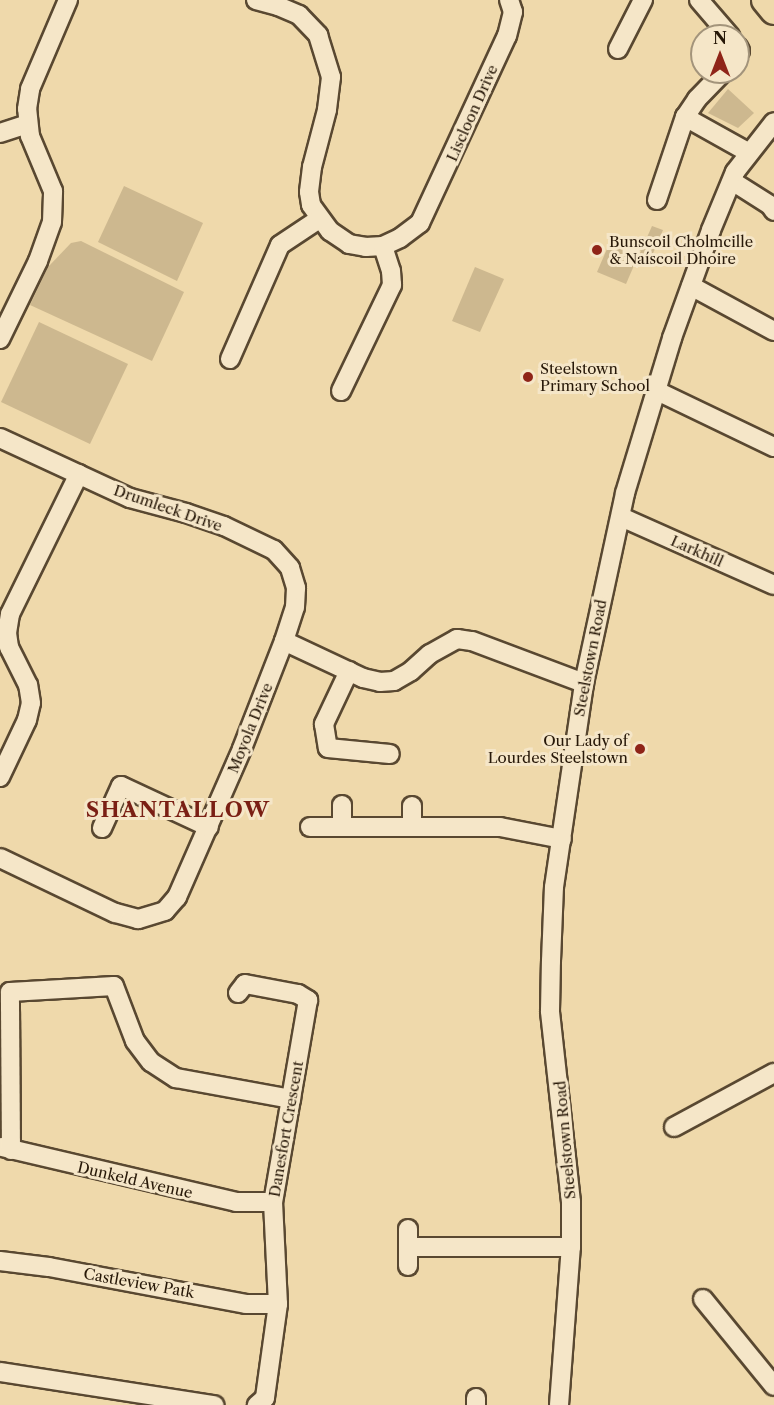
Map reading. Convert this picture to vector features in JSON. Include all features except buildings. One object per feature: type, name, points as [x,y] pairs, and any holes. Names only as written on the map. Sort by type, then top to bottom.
[{"type":"highway","points":[[765,0],[774,11]]},
{"type":"street","points":[[0,339],[38,261],[52,222],[53,191],[28,124],[30,89],[68,0]]},
{"type":"street","points":[[256,0],[299,15],[318,35],[331,77],[327,110],[312,167],[309,192],[311,205],[319,219],[330,231],[348,244],[366,247],[383,246],[392,271],[392,285],[341,391]]},
{"type":"street","name":"Liscloon Drive","points":[[383,246],[400,238],[420,223],[507,36],[513,12],[509,0]]},
{"type":"street","points":[[618,49],[643,0]]},
{"type":"street","points":[[699,0],[720,24]]},
{"type":"street","points":[[657,200],[685,117],[697,99],[711,84]]},
{"type":"street","points":[[685,117],[748,152]]},
{"type":"street","name":"Steelstown Road","points":[[559,1405],[572,1247],[571,1202],[550,1000],[554,887],[584,683],[621,517],[655,390],[691,286],[732,180],[748,152],[774,122]]},
{"type":"street","points":[[0,134],[28,124]]},
{"type":"street","points":[[732,180],[770,205],[774,211]]},
{"type":"street","points":[[230,359],[280,245],[319,219]]},
{"type":"street","points":[[691,286],[774,331]]},
{"type":"street","points":[[655,390],[774,447]]},
{"type":"street","name":"Drumleck Drive","points":[[0,438],[130,498],[224,526],[274,550],[290,568],[296,588],[296,607],[285,641]]},
{"type":"street","points":[[0,777],[27,720],[31,703],[28,686],[9,647],[7,633],[10,614],[79,474]]},
{"type":"street","name":"Larkhill","points":[[621,517],[774,585]]},
{"type":"street","points":[[285,641],[375,681],[394,681],[411,671],[443,645],[458,639],[472,640],[584,683]]},
{"type":"street","name":"Moyola Drive","points":[[0,858],[115,913],[138,919],[165,911],[177,897],[209,827],[285,641]]},
{"type":"street","points":[[349,671],[324,724],[328,748],[390,754]]},
{"type":"street","points":[[102,828],[122,786],[209,827]]},
{"type":"street","points":[[342,805],[342,827]]},
{"type":"street","points":[[412,806],[412,827]]},
{"type":"street","points":[[310,827],[500,827],[562,839]]},
{"type":"street","name":"Danesfort Crescent","points":[[238,993],[245,984],[298,994],[308,1000],[273,1202],[278,1304],[265,1398],[257,1405]]},
{"type":"street","points":[[6,1148],[10,992],[114,986],[135,1041],[151,1062],[176,1078],[291,1099]]},
{"type":"street","points":[[674,1127],[774,1073]]},
{"type":"street","name":"Dunkeld Avenue","points":[[6,1148],[89,1170],[236,1202],[273,1202]]},
{"type":"street","points":[[408,1228],[408,1266]]},
{"type":"street","points":[[408,1247],[572,1247]]},
{"type":"street","name":"Castleview Patk","points":[[0,1261],[60,1269],[246,1304],[278,1304]]},
{"type":"street","points":[[703,1299],[774,1386]]},
{"type":"street","points":[[0,1372],[149,1400],[214,1405]]},
{"type":"shaded area","points":[[728,89],[754,113],[738,128],[708,113]]},
{"type":"shaded area","points":[[124,186],[203,223],[177,281],[98,242]]},
{"type":"shaded area","points":[[652,226],[663,230],[648,265],[637,260]]},
{"type":"shaded area","points":[[613,235],[642,247],[626,284],[597,272]]},
{"type":"shaded area","points":[[81,241],[184,292],[152,361],[30,305],[48,267],[71,243]]},
{"type":"shaded area","points":[[475,267],[504,279],[480,332],[452,321]]},
{"type":"shaded area","points":[[39,322],[128,364],[90,444],[1,402]]},
{"type":"place","name":"Bunscoil Cholmcille & Naíscoil Dhoire","points":[[597,250]]},
{"type":"place","name":"Steelstown Primary School","points":[[528,377]]},
{"type":"place","name":"Our Lady of Lourdes Steelstown","points":[[640,749]]},
{"type":"district","name":"SHANTALLOW","points":[[178,810]]}]
